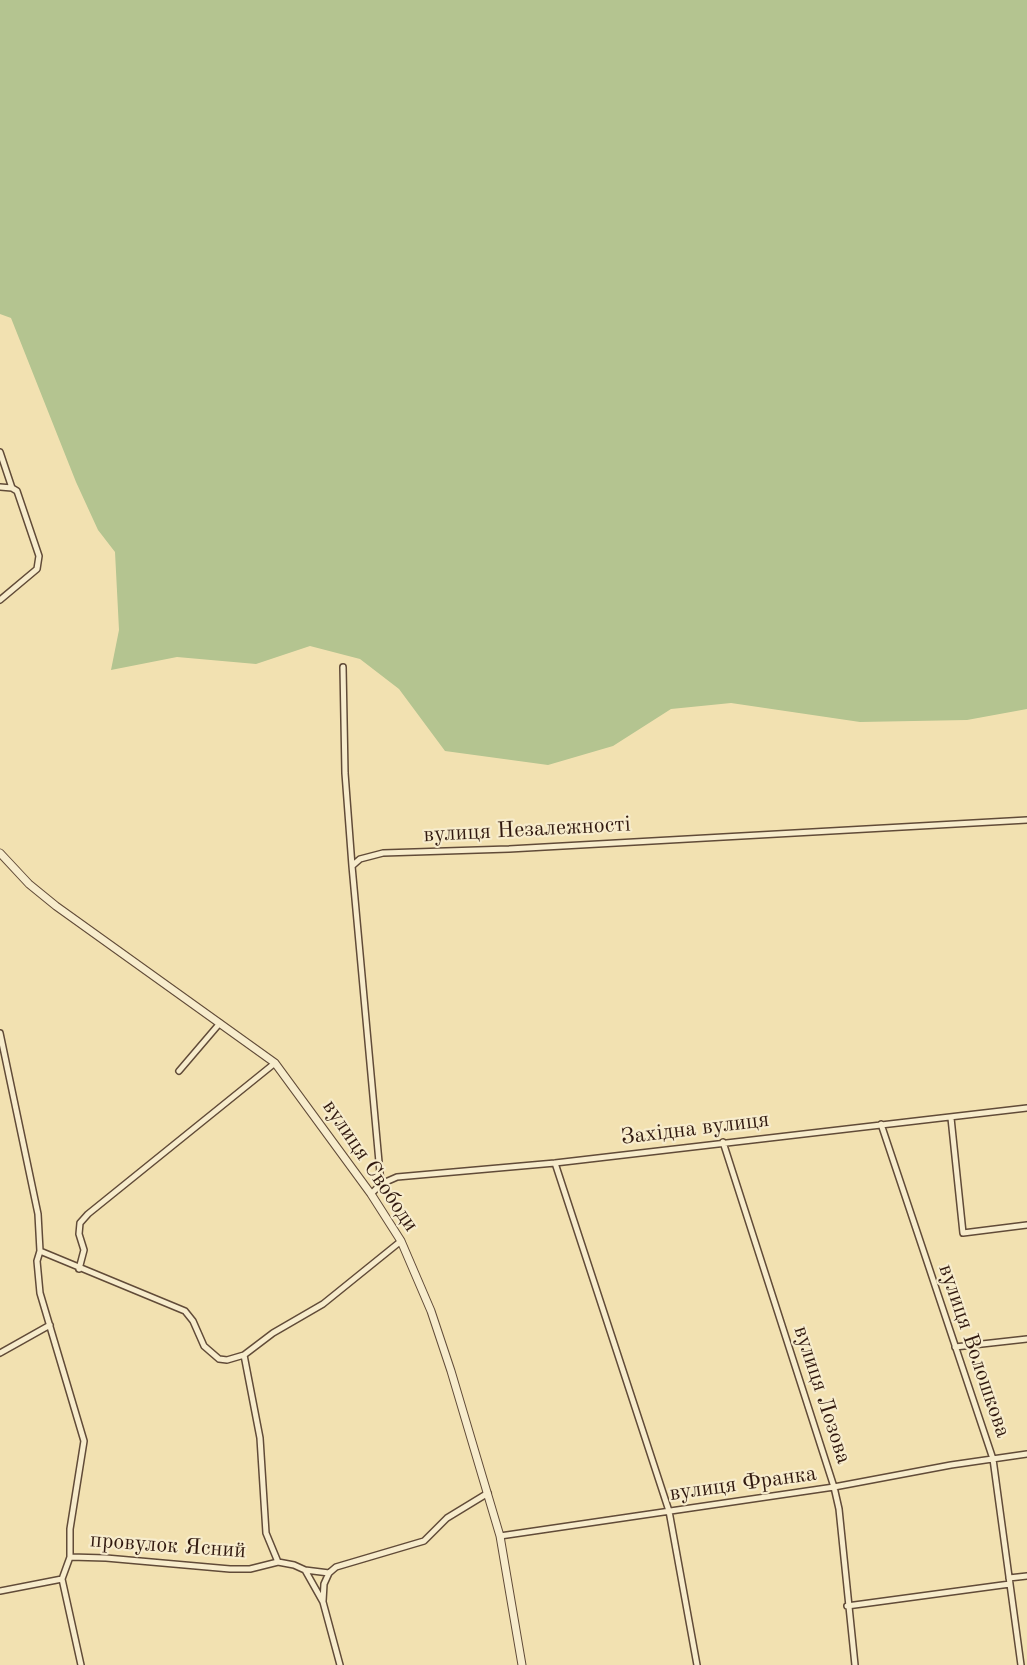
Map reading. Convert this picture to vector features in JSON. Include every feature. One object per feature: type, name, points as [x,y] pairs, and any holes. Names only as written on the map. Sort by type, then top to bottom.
[{"type":"street","points":[[0,452],[12,488]]},
{"type":"street","points":[[0,487],[17,491],[39,556],[37,569],[0,600]]},
{"type":"street","points":[[343,667],[345,784],[381,1184]]},
{"type":"street","name":"вулиця Незалежності","points":[[352,866],[366,856],[383,853],[509,849],[1027,820]]},
{"type":"street","name":"вулиця Свободи","points":[[0,853],[21,876],[56,906],[275,1063],[371,1194],[401,1241],[431,1311],[500,1536],[522,1665]]},
{"type":"street","points":[[179,1071],[220,1023]]},
{"type":"street","points":[[0,1033],[38,1214],[40,1251],[37,1261],[40,1293],[84,1441],[70,1529],[70,1557],[62,1579],[81,1665]]},
{"type":"street","points":[[78,1269],[84,1250],[79,1234],[80,1223],[88,1214],[275,1063]]},
{"type":"street","name":"Західна вулиця","points":[[371,1194],[381,1184],[397,1177],[555,1163],[1027,1108]]},
{"type":"street","points":[[951,1118],[963,1233],[1027,1225]]},
{"type":"street","name":"вулиця Волошкова","points":[[881,1124],[993,1459],[1021,1665]]},
{"type":"street","name":"вулиця Лозова","points":[[723,1142],[834,1487],[839,1509],[847,1606],[855,1665]]},
{"type":"street","points":[[555,1163],[669,1510],[697,1665]]},
{"type":"street","points":[[40,1251],[78,1269],[185,1311],[193,1321],[204,1346],[219,1359],[227,1360],[244,1355],[273,1333],[323,1304],[401,1241]]},
{"type":"street","points":[[0,1353],[50,1325]]},
{"type":"street","points":[[955,1347],[1027,1339]]},
{"type":"street","points":[[244,1355],[260,1438],[266,1533],[278,1562]]},
{"type":"street","name":"вулиця Франка","points":[[500,1536],[834,1487],[1027,1454]]},
{"type":"street","points":[[323,1602],[324,1584],[329,1573],[340,1565],[424,1541],[447,1518],[488,1493]]},
{"type":"street","name":"провулок Ясний","points":[[70,1557],[230,1569],[250,1569],[278,1562],[305,1570],[329,1573]]},
{"type":"street","points":[[305,1570],[323,1602],[340,1665]]},
{"type":"street","points":[[847,1606],[1010,1581],[1027,1576]]},
{"type":"street","points":[[0,1591],[62,1579]]},
{"type":"green space","points":[[0,0],[1027,0],[1027,709],[967,720],[860,722],[731,703],[671,709],[613,746],[548,765],[445,751],[399,689],[360,659],[310,646],[256,664],[177,657],[111,670],[119,630],[115,552],[98,530],[76,482],[11,318],[0,314]]}]
